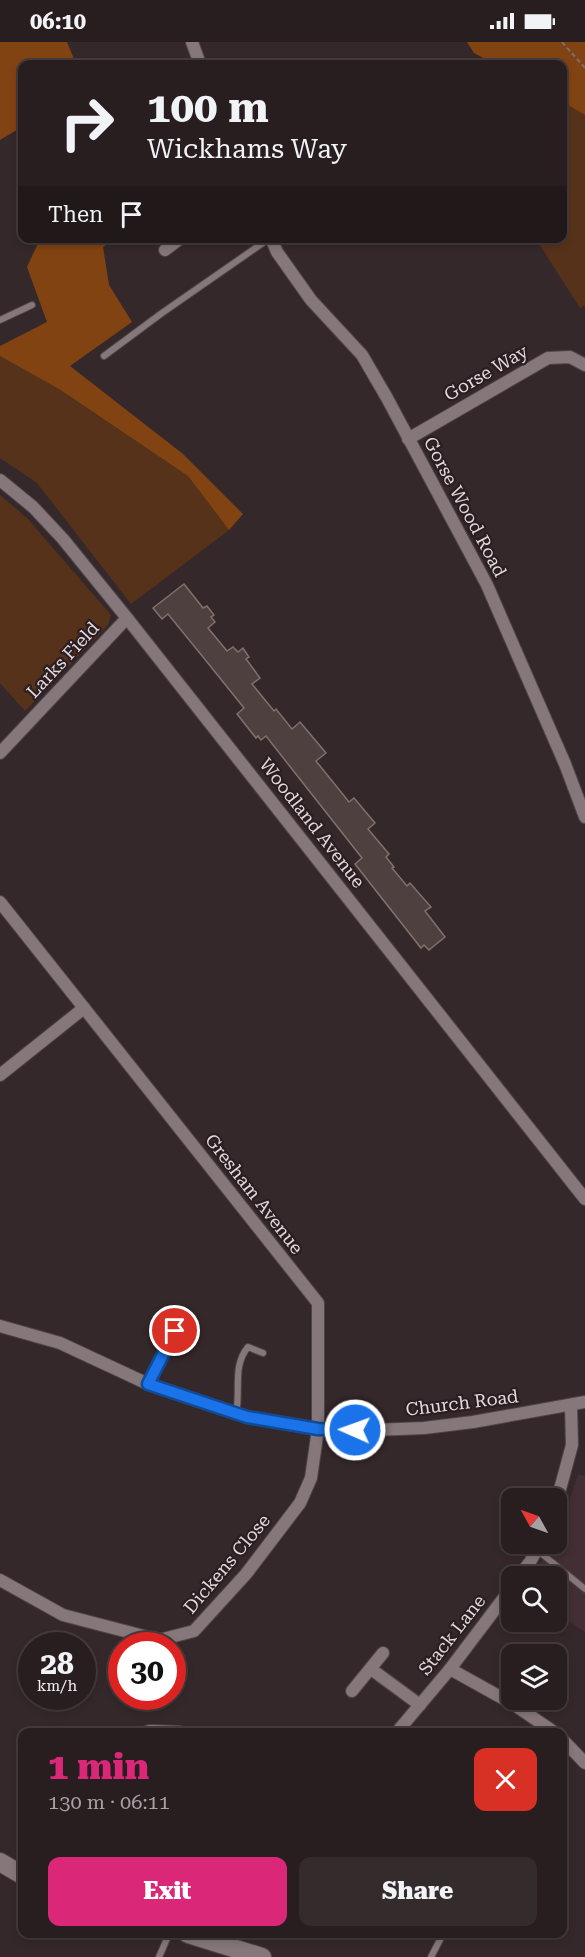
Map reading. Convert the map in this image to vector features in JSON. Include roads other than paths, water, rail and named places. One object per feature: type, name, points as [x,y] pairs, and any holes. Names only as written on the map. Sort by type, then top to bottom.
[{"type":"street","points":[[192,42],[199,60]]},
{"type":"street","points":[[165,250],[175,243]]},
{"type":"street","name":"Gorse Wood Road","points":[[273,243],[310,300],[362,355],[408,439],[487,585],[565,764],[585,817]]},
{"type":"street","name":"Gorse Way","points":[[408,439],[548,358],[570,357],[585,365]]},
{"type":"street","name":"Woodland Avenue","points":[[0,480],[33,507],[63,539],[585,1199]]},
{"type":"street","name":"Larks Field","points":[[0,753],[127,618]]},
{"type":"street","name":"Gresham Avenue","points":[[0,902],[318,1303],[318,1429]]},
{"type":"street","points":[[0,1075],[84,1008]]},
{"type":"street","name":"Church Road","points":[[0,1326],[60,1343],[148,1384],[247,1417],[318,1429],[424,1428],[474,1422],[585,1402]]},
{"type":"street","points":[[148,1384],[175,1331]]},
{"type":"street","points":[[560,1488],[572,1445],[571,1405]]},
{"type":"street","name":"Dickens Close","points":[[0,1580],[63,1615],[159,1640],[194,1631],[246,1574],[300,1503],[311,1478],[318,1429]]},
{"type":"street","name":"Stack Lane","points":[[400,1728],[450,1669],[501,1602]]},
{"type":"street","points":[[352,1691],[383,1653]]},
{"type":"street","points":[[371,1669],[420,1705]]},
{"type":"street","points":[[450,1669],[513,1704],[548,1728]]},
{"type":"street","points":[[567,1744],[585,1763]]},
{"type":"street","points":[[0,1862],[13,1873]]},
{"type":"street","points":[[227,1939],[262,1957]]},
{"type":"lane","points":[[104,356],[264,243]]},
{"type":"lane","points":[[0,321],[32,305]]},
{"type":"lane","points":[[236,1413],[239,1394],[238,1367],[241,1358],[248,1347],[263,1353]]},
{"type":"lane","points":[[546,1554],[585,1589]]},
{"type":"lane","points":[[159,1957],[167,1938]]},
{"type":"lane","points":[[431,1957],[441,1938]]}]
